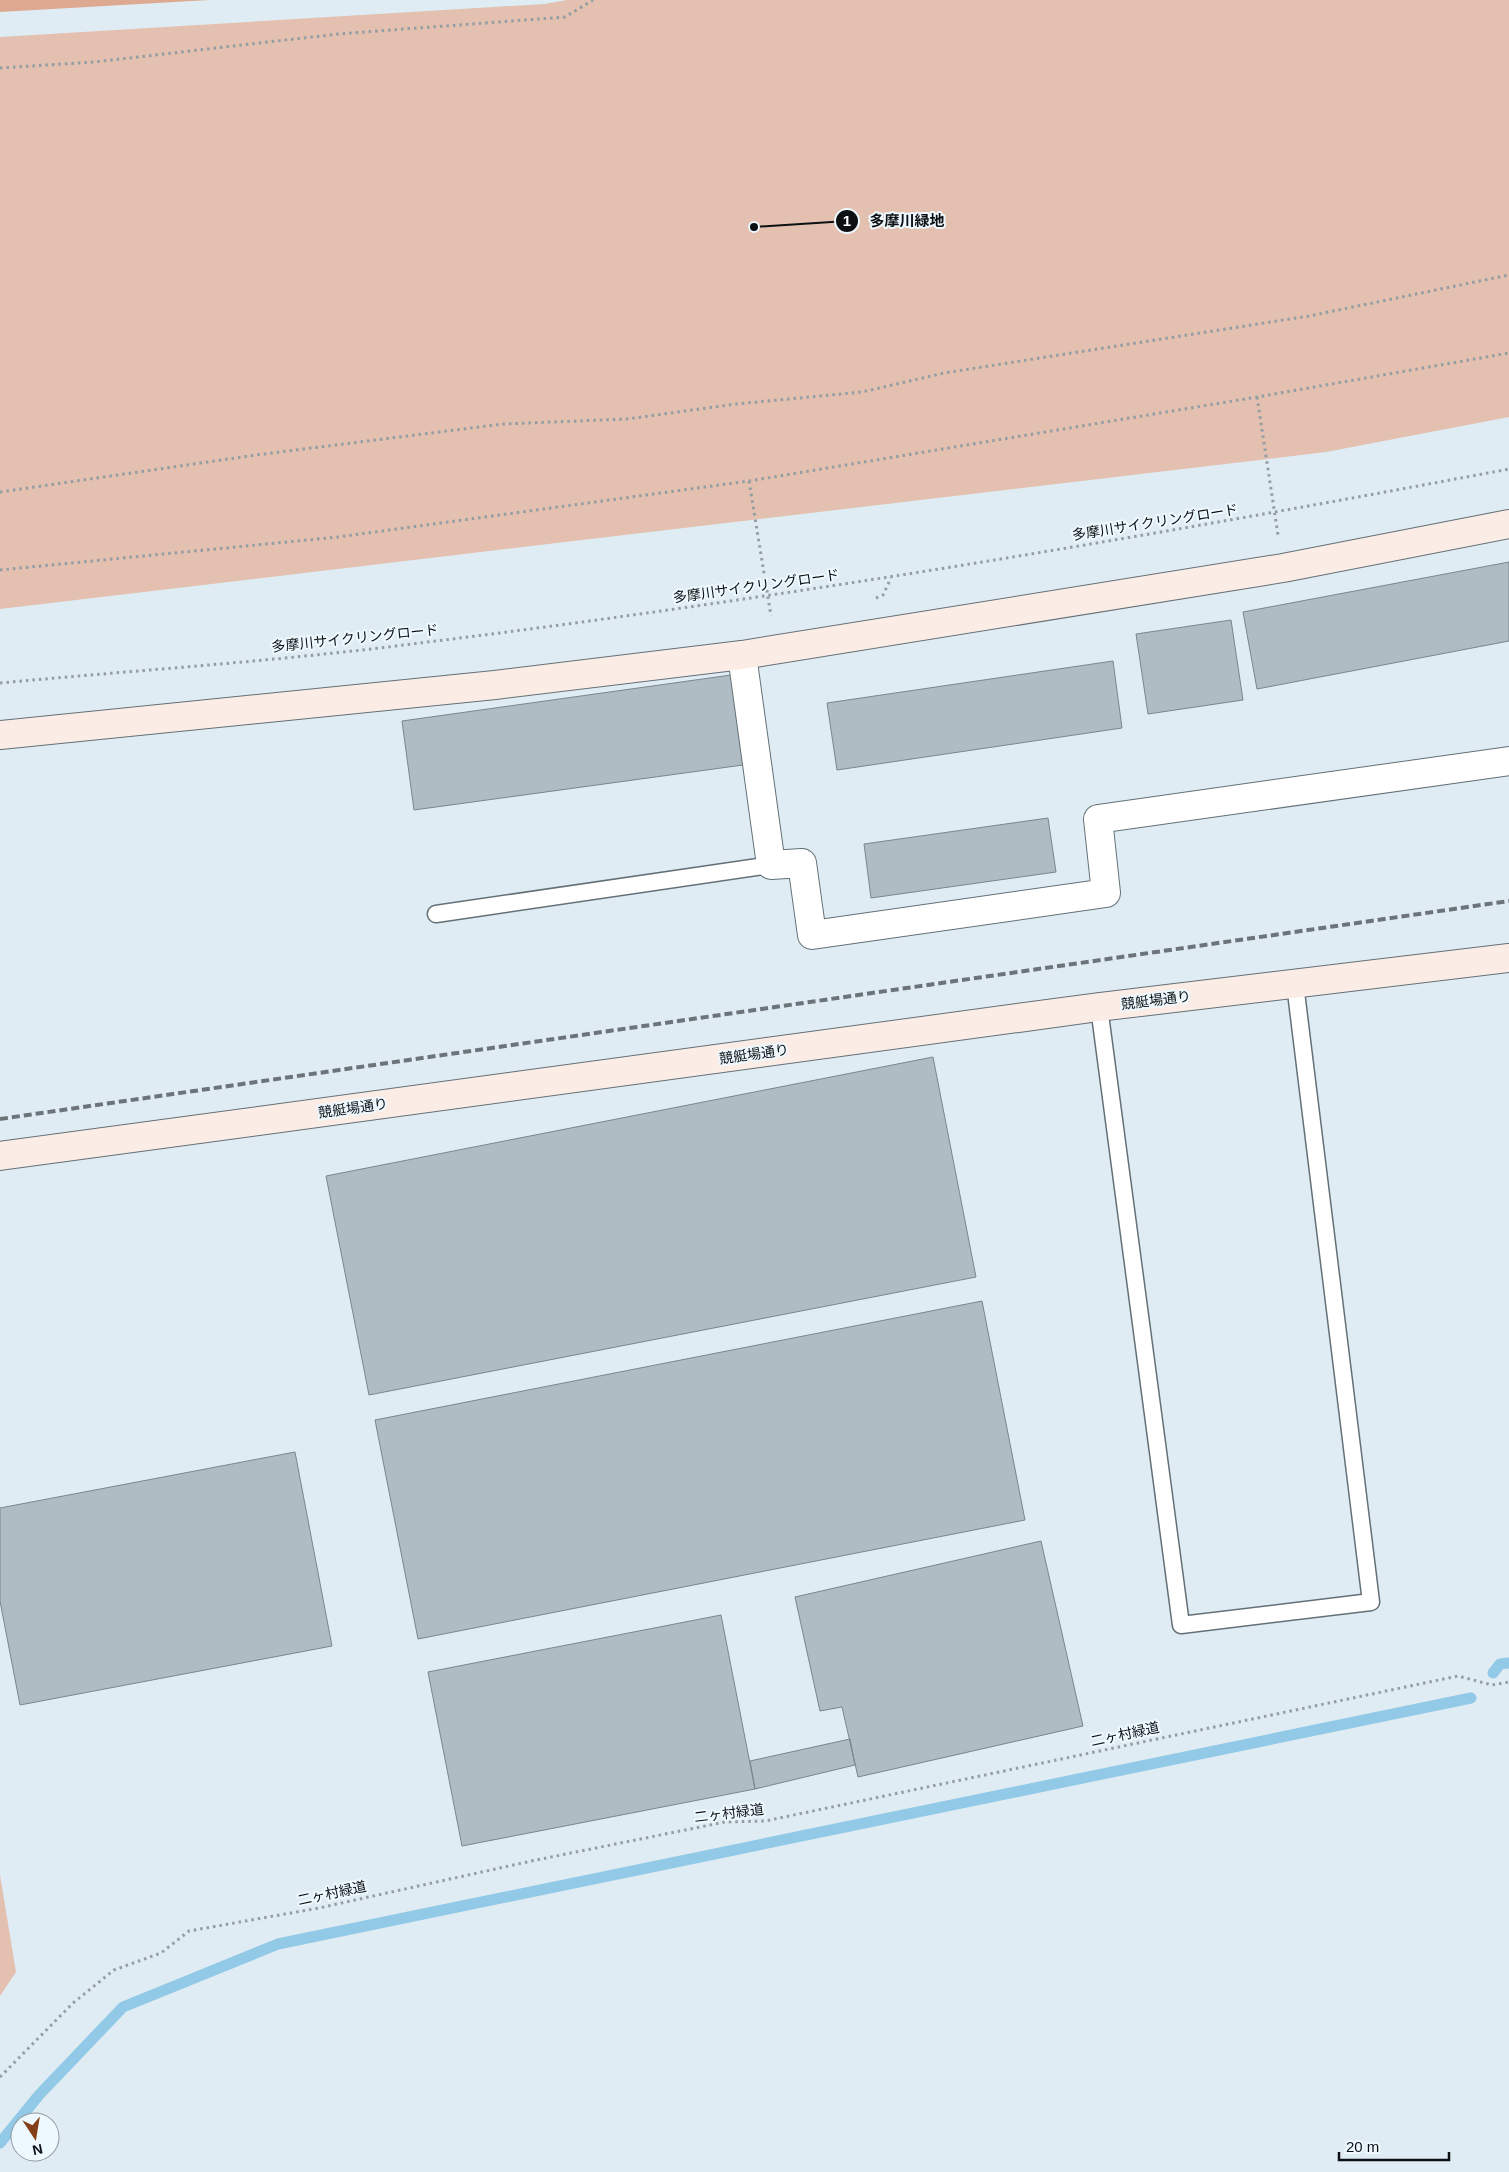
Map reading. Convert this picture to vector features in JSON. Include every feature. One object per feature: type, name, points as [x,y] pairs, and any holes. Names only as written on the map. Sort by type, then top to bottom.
[{"type":"street","points":[[0,735],[495,685],[742,655],[1283,568],[1509,524]]},
{"type":"street","points":[[742,655],[771,865],[802,863],[812,935],[1106,893],[1098,819],[1509,761]]},
{"type":"street","name":"競艇場通り","points":[[0,1156],[1099,1007],[1509,958]]},
{"type":"lane","points":[[436,914],[771,865]]},
{"type":"lane","points":[[1099,1007],[1181,1625],[1371,1602],[1295,984]]},
{"type":"path","points":[[0,68],[94,62],[338,34],[565,18],[593,0]]},
{"type":"path","points":[[0,492],[256,455],[503,424],[627,419],[736,404],[862,392],[944,373],[1309,316],[1509,275]]},
{"type":"path","points":[[0,570],[338,537],[749,481],[1257,398],[1509,353]]},
{"type":"path","points":[[1257,398],[1283,568]]},
{"type":"path","name":"多摩川サイクリングロード","points":[[0,683],[416,644],[767,596],[1275,513],[1509,469]]},
{"type":"path","points":[[749,481],[767,596]]},
{"type":"path","name":"二ヶ村緑道","points":[[0,2077],[74,2003],[114,1970],[161,1953],[190,1931],[318,1908],[536,1860],[725,1822],[764,1821],[1458,1676],[1492,1685],[1509,1682]]},
{"type":"shaded area","points":[[0,0],[209,0],[0,12]]},
{"type":"shaded area","points":[[567,0],[1509,0],[1509,417],[1326,452],[0,609],[0,37],[544,4]]},
{"type":"shaded area","points":[[0,1875],[16,1972],[0,1996]]},
{"type":"building","points":[[1509,562],[1509,641],[1257,689],[1243,612]]},
{"type":"building","points":[[1231,620],[1243,700],[1148,714],[1136,634]]},
{"type":"building","points":[[1113,661],[1122,728],[837,770],[827,703]]},
{"type":"building","points":[[731,675],[743,765],[414,810],[402,721]]},
{"type":"building","points":[[1048,818],[1056,872],[871,898],[864,844]]},
{"type":"building","points":[[933,1057],[976,1277],[369,1395],[326,1176]]},
{"type":"building","points":[[982,1301],[1025,1520],[418,1639],[375,1420]]},
{"type":"building","points":[[295,1452],[332,1646],[20,1705],[0,1601],[0,1508]]},
{"type":"building","points":[[1041,1541],[1083,1726],[858,1777],[842,1707],[820,1711],[795,1597]]},
{"type":"building","points":[[721,1615],[755,1789],[462,1846],[428,1672]]},
{"type":"building","points":[[850,1739],[855,1765],[755,1789],[750,1761]]},
{"type":"waterway","points":[[1493,1673],[1500,1664],[1509,1663]]},
{"type":"waterway","points":[[0,2143],[39,2095],[123,2007],[278,1944],[1471,1698]]},
{"type":"railway","points":[[0,1119],[1509,901]]},
{"type":"place","name":"多摩川緑地","points":[[754,227]]}]
